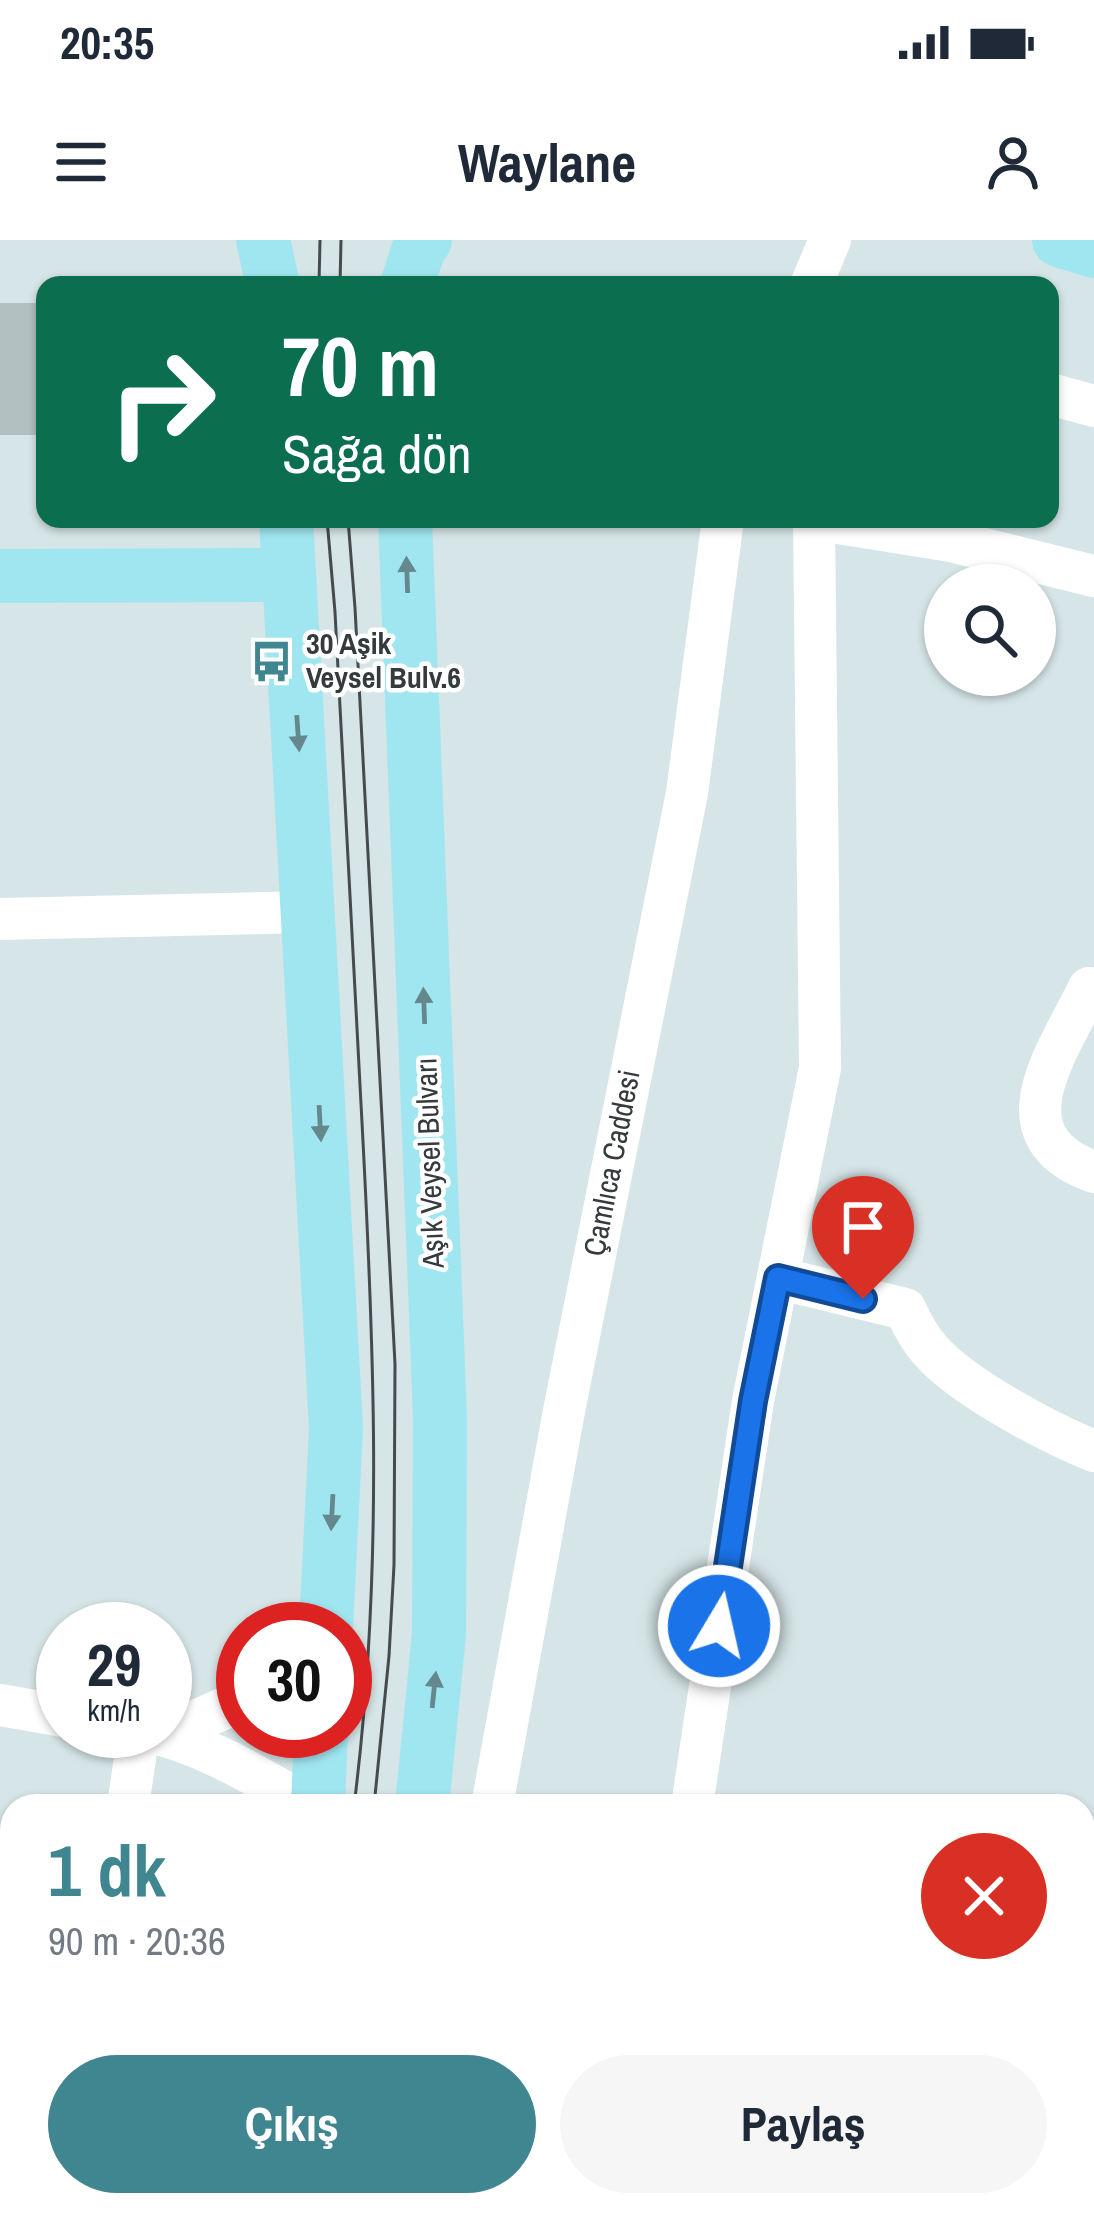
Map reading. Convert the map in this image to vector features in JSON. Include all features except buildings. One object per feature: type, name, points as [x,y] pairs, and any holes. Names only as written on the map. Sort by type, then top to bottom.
[{"type":"main road","points":[[263,240],[273,276]]},
{"type":"main road","points":[[276,276],[279,240]]},
{"type":"main road","points":[[397,276],[399,240]]},
{"type":"main road","points":[[410,276],[425,240]]},
{"type":"main road","points":[[1059,240],[1094,251]]},
{"type":"main road","points":[[286,528],[336,1428],[327,1602]]},
{"type":"main road","name":"Aşık Veysel Bulvarı","points":[[405,528],[440,1418],[439,1634],[423,1794]]},
{"type":"main road","points":[[0,576],[288,574]]},
{"type":"main road","points":[[314,1794],[318,1758]]},
{"type":"street","points":[[815,276],[830,240]]},
{"type":"street","points":[[1059,396],[1094,406]]},
{"type":"street","name":"Çamlıca Caddesi","points":[[494,1794],[563,1411],[687,793],[721,528]]},
{"type":"street","points":[[694,1794],[753,1401],[820,1068],[814,528]]},
{"type":"street","points":[[870,528],[951,541],[1094,576]]},
{"type":"street","points":[[0,920],[310,912]]},
{"type":"street","points":[[1089,988],[1043,1082],[1038,1112],[1049,1143],[1060,1156],[1094,1172]]},
{"type":"street","points":[[778,1278],[905,1309],[929,1350],[948,1368],[1022,1415],[1094,1451]]},
{"type":"street","points":[[0,1705],[36,1711]]},
{"type":"street","points":[[192,1749],[290,1794]]},
{"type":"street","points":[[131,1794],[142,1758]]},
{"type":"tram line","points":[[319,276],[320,240]]},
{"type":"tram line","points":[[340,276],[341,240]]},
{"type":"tram line","points":[[328,528],[366,1193],[374,1455],[370,1630],[355,1794]]},
{"type":"tram line","points":[[349,528],[395,1364],[394,1565],[375,1794]]},
{"type":"place","name":"30 Aşik Veysel Bulv.6","points":[[272,661]]},
{"type":"route","points":[[719,1626],[753,1401],[778,1278],[863,1299]]}]
